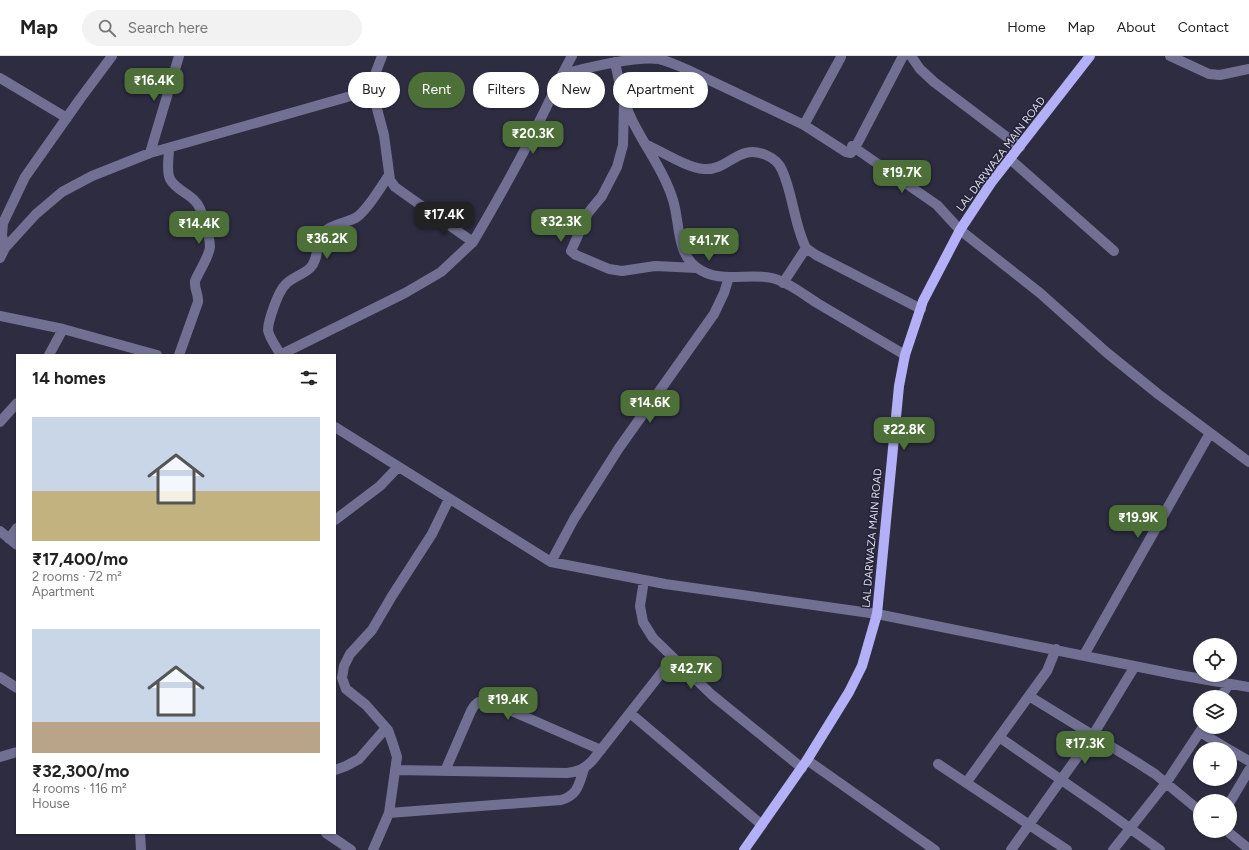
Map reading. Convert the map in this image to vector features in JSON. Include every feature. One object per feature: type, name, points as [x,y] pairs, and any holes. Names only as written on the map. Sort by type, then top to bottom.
[{"type":"main road","name":"LAL DARWAZA MAIN ROAD","points":[[744,850],[805,764],[849,692],[862,666],[877,614],[899,386],[905,356],[923,301],[960,230],[991,183],[1090,56]]},
{"type":"street","points":[[5,248],[2,235],[3,223],[25,177],[112,56]]},
{"type":"street","points":[[150,153],[179,56]]},
{"type":"street","points":[[563,72],[572,56]]},
{"type":"street","points":[[571,72],[615,62],[649,58],[669,62],[804,125],[846,152],[851,153],[904,56]]},
{"type":"street","points":[[911,56],[920,69],[934,82],[1020,147]]},
{"type":"street","points":[[1170,56],[1209,74],[1220,74],[1249,69]]},
{"type":"street","points":[[804,125],[841,57]]},
{"type":"street","points":[[375,72],[378,58]]},
{"type":"street","points":[[615,62],[617,72]]},
{"type":"street","points":[[0,78],[66,118]]},
{"type":"street","points":[[0,258],[5,248],[36,214],[62,192],[92,176],[150,153],[348,97]]},
{"type":"street","points":[[283,354],[411,290],[441,272],[473,242],[495,204],[547,106]]},
{"type":"street","points":[[377,108],[385,141],[390,180],[395,187],[473,242]]},
{"type":"street","points":[[624,108],[623,145],[619,162],[602,196],[588,213],[571,251],[576,255],[609,269],[622,271],[655,266],[698,268]]},
{"type":"street","points":[[627,108],[632,120],[667,184],[673,201],[681,243],[685,255],[690,263],[707,273],[729,277],[765,277],[783,283],[905,356]]},
{"type":"street","points":[[645,144],[686,164],[703,169],[718,167],[746,152],[761,153],[770,157],[781,168],[806,248],[816,255],[921,309]]},
{"type":"street","points":[[854,147],[937,205],[960,230],[1040,293],[1106,352],[1158,394],[1249,462]]},
{"type":"street","points":[[169,148],[169,177],[176,186],[193,198],[199,205],[210,248],[194,284],[198,294],[198,302],[179,354]]},
{"type":"street","points":[[1010,159],[1114,251]]},
{"type":"street","points":[[280,354],[268,329],[274,306],[280,291],[289,281],[312,266],[316,258],[321,236],[326,230],[360,215],[389,175]]},
{"type":"street","points":[[783,283],[806,248]]},
{"type":"street","points":[[551,562],[574,519],[620,448],[714,314],[724,293],[729,277]]},
{"type":"street","points":[[0,316],[63,329],[130,351],[150,354]]},
{"type":"street","points":[[49,354],[63,329]]},
{"type":"street","points":[[0,422],[16,404]]},
{"type":"street","points":[[336,428],[449,500],[551,562],[644,580],[877,614],[1135,666],[1249,687]]},
{"type":"street","points":[[1084,655],[1210,433]]},
{"type":"street","points":[[336,519],[380,486],[398,467]]},
{"type":"street","points":[[373,850],[389,813],[396,757],[393,744],[386,728],[366,705],[346,689],[339,678],[350,654],[372,630],[432,534],[449,500]]},
{"type":"street","points":[[0,531],[13,542],[16,532]]},
{"type":"street","points":[[644,580],[640,606],[643,622],[653,638],[673,658],[734,714],[805,764],[935,850]]},
{"type":"street","points":[[966,783],[1047,671],[1056,649]]},
{"type":"street","points":[[389,813],[561,800],[568,798],[574,793],[584,769],[601,750],[673,658]]},
{"type":"street","points":[[1011,850],[1093,735],[1135,666]]},
{"type":"street","points":[[0,677],[16,687]]},
{"type":"street","points":[[1225,690],[1229,684]]},
{"type":"street","points":[[1029,696],[1138,763],[1193,805]]},
{"type":"street","points":[[445,771],[471,711],[479,701],[485,700],[601,750]]},
{"type":"street","points":[[630,713],[762,824]]},
{"type":"street","points":[[336,770],[359,760],[386,728]]},
{"type":"street","points":[[1113,850],[1166,783],[1199,734]]},
{"type":"street","points":[[1207,734],[1218,742]]},
{"type":"street","points":[[999,737],[1061,779],[1160,850]]},
{"type":"street","points":[[0,757],[16,752]]},
{"type":"street","points":[[1237,754],[1249,761]]},
{"type":"street","points":[[938,764],[1066,850]]},
{"type":"street","points":[[395,770],[567,773],[584,769]]},
{"type":"street","points":[[1235,794],[1249,770]]},
{"type":"street","points":[[140,834],[141,850]]},
{"type":"street","points":[[327,834],[351,850]]},
{"type":"street","points":[[1236,838],[1249,849]]}]
